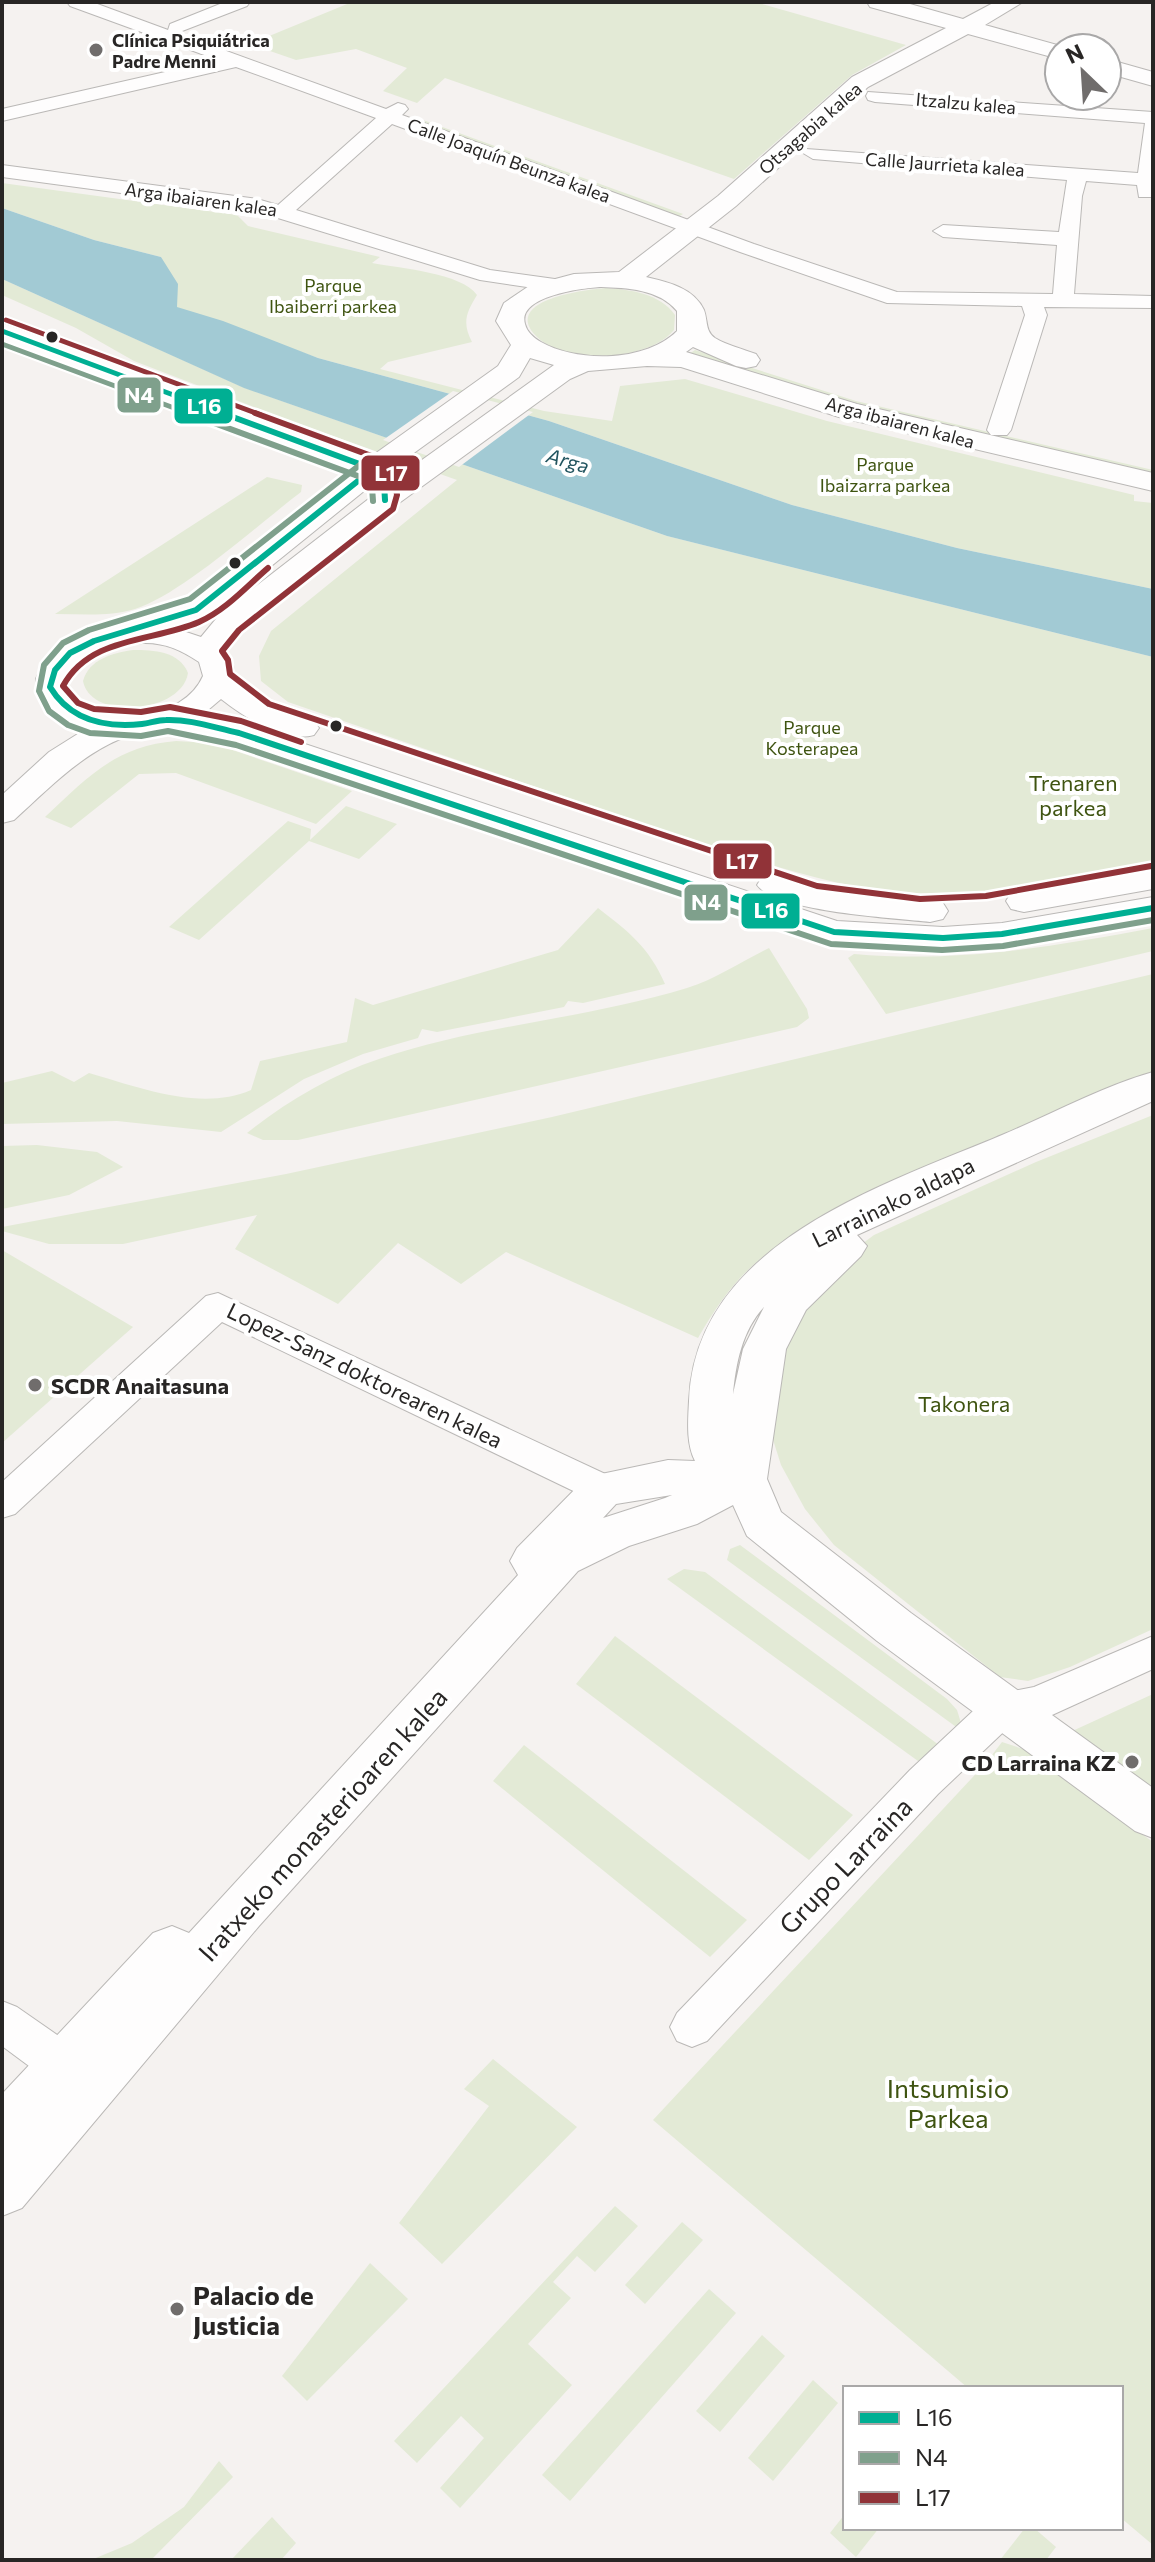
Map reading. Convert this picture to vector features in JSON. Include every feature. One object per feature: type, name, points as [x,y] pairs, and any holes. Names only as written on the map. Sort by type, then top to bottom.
[{"type":"street","name":"Calle Joaquín Beunza kalea","points":[[76,2],[393,112],[711,227],[895,298],[1153,302]]},
{"type":"street","name":"Calle Joaquín Beunza kalea","points":[[105,2],[176,28],[246,60]]},
{"type":"street","points":[[176,28],[241,2]]},
{"type":"street","points":[[878,2],[1043,39]]},
{"type":"street","points":[[917,2],[1043,46]]},
{"type":"street","name":"Otsagabia kalea","points":[[626,280],[711,227],[813,153],[886,86],[982,25],[1012,2]]},
{"type":"street","name":"Otsagabia kalea","points":[[679,274],[711,227],[860,82],[1038,2]]},
{"type":"street","points":[[2,115],[246,60]]},
{"type":"street","points":[[1123,61],[1153,69]]},
{"type":"street","points":[[1123,71],[1153,79]]},
{"type":"street","name":"Itzalzu kalea","points":[[875,96],[1153,118]]},
{"type":"street","points":[[2,128],[57,105]]},
{"type":"street","points":[[283,211],[393,112]]},
{"type":"street","points":[[1148,189],[1153,126]]},
{"type":"street","name":"Calle Jaurrieta kalea","points":[[813,153],[1148,189]]},
{"type":"street","name":"Arga ibaiaren kalea","points":[[2,171],[283,211],[487,276],[554,285]]},
{"type":"street","points":[[1063,301],[1067,239],[1077,180]]},
{"type":"street","points":[[943,231],[1067,239]]},
{"type":"street","points":[[679,274],[683,300],[693,314],[693,328],[678,345],[649,358],[608,363],[562,359],[525,344],[515,334],[511,323],[516,305],[534,292],[554,285],[577,280],[626,280],[679,274]]},
{"type":"street","name":"Arga ibaiaren kalea","points":[[487,276],[516,305]]},
{"type":"street","points":[[999,430],[1036,315],[1031,300]]},
{"type":"street","name":"Arga ibaiaren kalea","points":[[693,328],[704,343],[859,397],[1153,465]]},
{"type":"street","points":[[2,331],[380,464]]},
{"type":"street","points":[[525,344],[519,359],[497,380],[380,464],[196,610],[94,641],[70,653],[55,670],[50,687],[58,703],[82,718],[116,725],[168,719],[192,709],[210,695],[213,665],[231,621],[426,470],[560,373],[586,362]]},
{"type":"street","name":"Arga ibaiaren kalea","points":[[649,358],[683,359],[849,411],[1153,482]]},
{"type":"street","points":[[380,464],[385,500]]},
{"type":"street","points":[[124,634],[185,639],[213,665],[239,699],[264,715],[814,898],[920,911],[987,908],[1153,878]]},
{"type":"street","points":[[2,776],[34,749],[55,715],[58,703]]},
{"type":"street","points":[[168,719],[239,733],[834,932],[943,938],[1002,934],[1153,908]]},
{"type":"street","points":[[2,813],[61,759],[116,725]]},
{"type":"street","name":"Larrainako aldapa","points":[[1153,1085],[971,1163],[826,1231],[781,1262],[738,1309],[719,1349],[711,1379],[728,1465],[763,1523],[1003,1708],[1153,1816]]},
{"type":"street","name":"Larrainako aldapa","points":[[728,1465],[762,1349],[779,1313],[809,1275],[852,1241],[914,1209],[1153,1105]]},
{"type":"street","name":"Lopez-Sanz doktorearen kalea","points":[[2,1504],[218,1305],[603,1489]]},
{"type":"street","name":"Iratxeko monasterioaren kalea","points":[[2,2133],[79,2076],[241,1910],[562,1558],[613,1533],[674,1494],[728,1465]]},
{"type":"street","name":"Iratxeko monasterioaren kalea","points":[[2,2189],[79,2076],[603,1489],[674,1494],[763,1523]]},
{"type":"street","points":[[1003,1708],[1038,1703],[1153,1652]]},
{"type":"street","name":"Grupo Larraina","points":[[692,2027],[924,1782],[1003,1708]]},
{"type":"street","points":[[2,2021],[79,2076]]},
{"type":"green space","points":[[352,2],[755,2],[906,45],[852,75],[734,179],[445,78],[417,103],[383,91],[407,68],[356,49],[296,60],[250,44]]},
{"type":"green space","points":[[423,120],[683,214],[678,217],[416,123]]},
{"type":"green space","points":[[2,183],[237,215],[248,226],[380,257],[372,263],[458,281],[477,295],[467,318],[472,342],[388,362],[380,369],[544,411],[612,421],[620,386],[685,379],[827,421],[1134,495],[1134,501],[1153,503],[1153,589],[957,548],[792,505],[549,421],[318,358],[176,307],[161,257],[94,240],[2,208]]},
{"type":"green space","name":"Parque Kosterapea","points":[[2,279],[245,388],[667,536],[1153,657],[1153,862],[1000,890],[938,894],[876,890],[785,869],[288,702],[261,681],[259,656],[271,631],[457,480],[134,361],[76,328],[2,295]]},
{"type":"green space","points":[[607,288],[635,292],[661,302],[675,315],[674,330],[662,341],[626,354],[584,355],[548,345],[535,335],[528,323],[530,313],[552,298]]},
{"type":"green space","points":[[695,350],[856,401],[1153,470],[1153,477],[853,407],[689,354]]},
{"type":"green space","points":[[267,477],[302,485],[301,492],[175,589],[125,612],[55,614]]},
{"type":"green space","points":[[133,650],[157,651],[179,660],[188,673],[182,687],[154,704],[136,707],[102,703],[90,694],[83,681],[91,667],[110,655]]},
{"type":"green space","points":[[176,741],[212,743],[352,791],[316,824],[176,773],[139,774],[71,828],[45,817],[103,766],[136,750]]},
{"type":"green space","points":[[346,806],[397,824],[359,859],[309,841],[199,940],[169,927],[288,821],[311,829],[310,840]]},
{"type":"green space","points":[[598,908],[637,941],[665,984],[583,1003],[568,1001],[564,1007],[437,1032],[422,1029],[418,1038],[363,1054],[304,1079],[221,1132],[117,1121],[2,1124],[2,1083],[52,1071],[74,1082],[89,1073],[191,1098],[211,1099],[251,1090],[260,1061],[347,1042],[355,998],[373,1005],[558,950]]},
{"type":"green space","points":[[1153,928],[1153,951],[886,1014],[848,958],[854,954],[930,956],[1004,952]]},
{"type":"green space","points":[[769,948],[807,1009],[809,1018],[797,1027],[298,1140],[263,1140],[247,1133],[310,1090],[379,1059],[455,1038],[649,999],[698,984]]},
{"type":"green space","points":[[1153,974],[1153,1073],[1032,1125],[785,1241],[735,1284],[698,1338],[506,1252],[461,1284],[398,1243],[338,1304],[235,1249],[257,1215],[123,1244],[49,1244],[2,1231],[2,1227],[286,1174],[552,1117]]},
{"type":"green space","name":"Takonera","points":[[1153,1115],[1153,1629],[1070,1667],[1028,1681],[1000,1677],[834,1545],[805,1509],[781,1465],[764,1411],[767,1365],[812,1281],[874,1235],[1036,1162]]},
{"type":"green space","points":[[37,1145],[97,1152],[123,1167],[69,1195],[2,1209],[2,1146]]},
{"type":"green space","name":"SCDR Anaitasuna","points":[[2,1250],[133,1327],[2,1443]]},
{"type":"green space","points":[[740,1545],[947,1699],[957,1710],[961,1723],[959,1729],[727,1560],[730,1549]]},
{"type":"green space","points":[[684,1569],[705,1572],[943,1748],[935,1756],[918,1761],[667,1579]]},
{"type":"green space","points":[[615,1636],[853,1815],[809,1860],[576,1684]]},
{"type":"green space","name":"CD Larraina KZ","points":[[1153,1694],[1153,1790],[1068,1733]]},
{"type":"green space","name":"Intsumisio Parkea","points":[[1002,1742],[1023,1749],[1153,1842],[1153,2545],[1123,2520],[1123,2386],[966,2386],[653,2120],[985,1764]]},
{"type":"green space","points":[[524,1745],[747,1920],[710,1957],[493,1781]]},
{"type":"green space","points":[[493,2059],[577,2127],[442,2264],[399,2223],[489,2106],[464,2089]]},
{"type":"green space","points":[[615,2206],[638,2226],[595,2272],[577,2256],[553,2282],[571,2298],[528,2344],[572,2385],[460,2508],[440,2488],[484,2438],[461,2416],[417,2463],[394,2441]]},
{"type":"green space","points":[[682,2222],[703,2240],[645,2304],[625,2285]]},
{"type":"green space","points":[[370,2263],[408,2299],[307,2401],[282,2376]]},
{"type":"green space","points":[[709,2289],[736,2313],[570,2501],[542,2475]]},
{"type":"green space","points":[[762,2335],[785,2356],[720,2432],[696,2411]]},
{"type":"green space","points":[[813,2380],[838,2403],[773,2481],[748,2458]]},
{"type":"green space","points":[[219,2461],[233,2477],[151,2560],[91,2560],[132,2543],[184,2507]]},
{"type":"green space","points":[[272,2517],[296,2543],[281,2560],[231,2560]]},
{"type":"green space","points":[[843,2517],[843,2530],[877,2530],[856,2557],[830,2533]]},
{"type":"green space","points":[[1023,2530],[1036,2530],[1056,2547],[1046,2560],[1000,2560]]},
{"type":"water","name":"Arga","points":[[2,208],[94,240],[161,257],[178,284],[177,307],[223,321],[318,358],[549,421],[792,505],[957,548],[1153,589],[1153,657],[667,536],[244,388],[2,279]]},
{"type":"pier","points":[[453,391],[533,412],[459,467],[383,440]]},
{"type":"transit line","name":"L17","points":[[6,320],[377,458],[388,468],[397,488],[393,509],[239,630],[222,651],[228,660],[230,674],[269,704],[817,886],[920,899],[986,896],[1151,866]]},
{"type":"transit line","name":"L16","points":[[2,331],[373,469],[384,483],[385,500]]},
{"type":"transit line","name":"N4","points":[[2,344],[366,479],[372,487],[373,501]]},
{"type":"transit line","name":"N4","points":[[366,460],[190,599],[89,630],[63,643],[44,665],[39,691],[49,711],[68,725],[90,733],[141,736],[168,731],[236,745],[831,944],[942,950],[1003,946],[1153,920]]},
{"type":"transit line","name":"L16","points":[[373,469],[196,610],[94,641],[70,653],[55,670],[50,687],[58,699],[77,715],[101,723],[141,724],[168,720],[239,733],[834,932],[943,938],[1002,934],[1153,908]]},
{"type":"transit line","name":"L17","points":[[268,568],[208,617],[102,651],[84,660],[71,672],[63,686],[78,703],[94,709],[141,712],[170,707],[241,721],[301,742]]},
{"type":"place","name":"Clínica Psiquiátrica Padre Menni","points":[[96,50]]},
{"type":"place","name":"SCDR Anaitasuna","points":[[35,1385]]},
{"type":"place","name":"CD Larraina KZ","points":[[1132,1762]]},
{"type":"place","name":"Palacio de Justicia","points":[[177,2309]]},
{"type":"park label","name":"Parque Ibaiberri parkea","points":[[333,295]]},
{"type":"park label","name":"Parque Ibaizarra parkea","points":[[885,474]]},
{"type":"park label","name":"Trenaren parkea","points":[[1073,794]]}]
